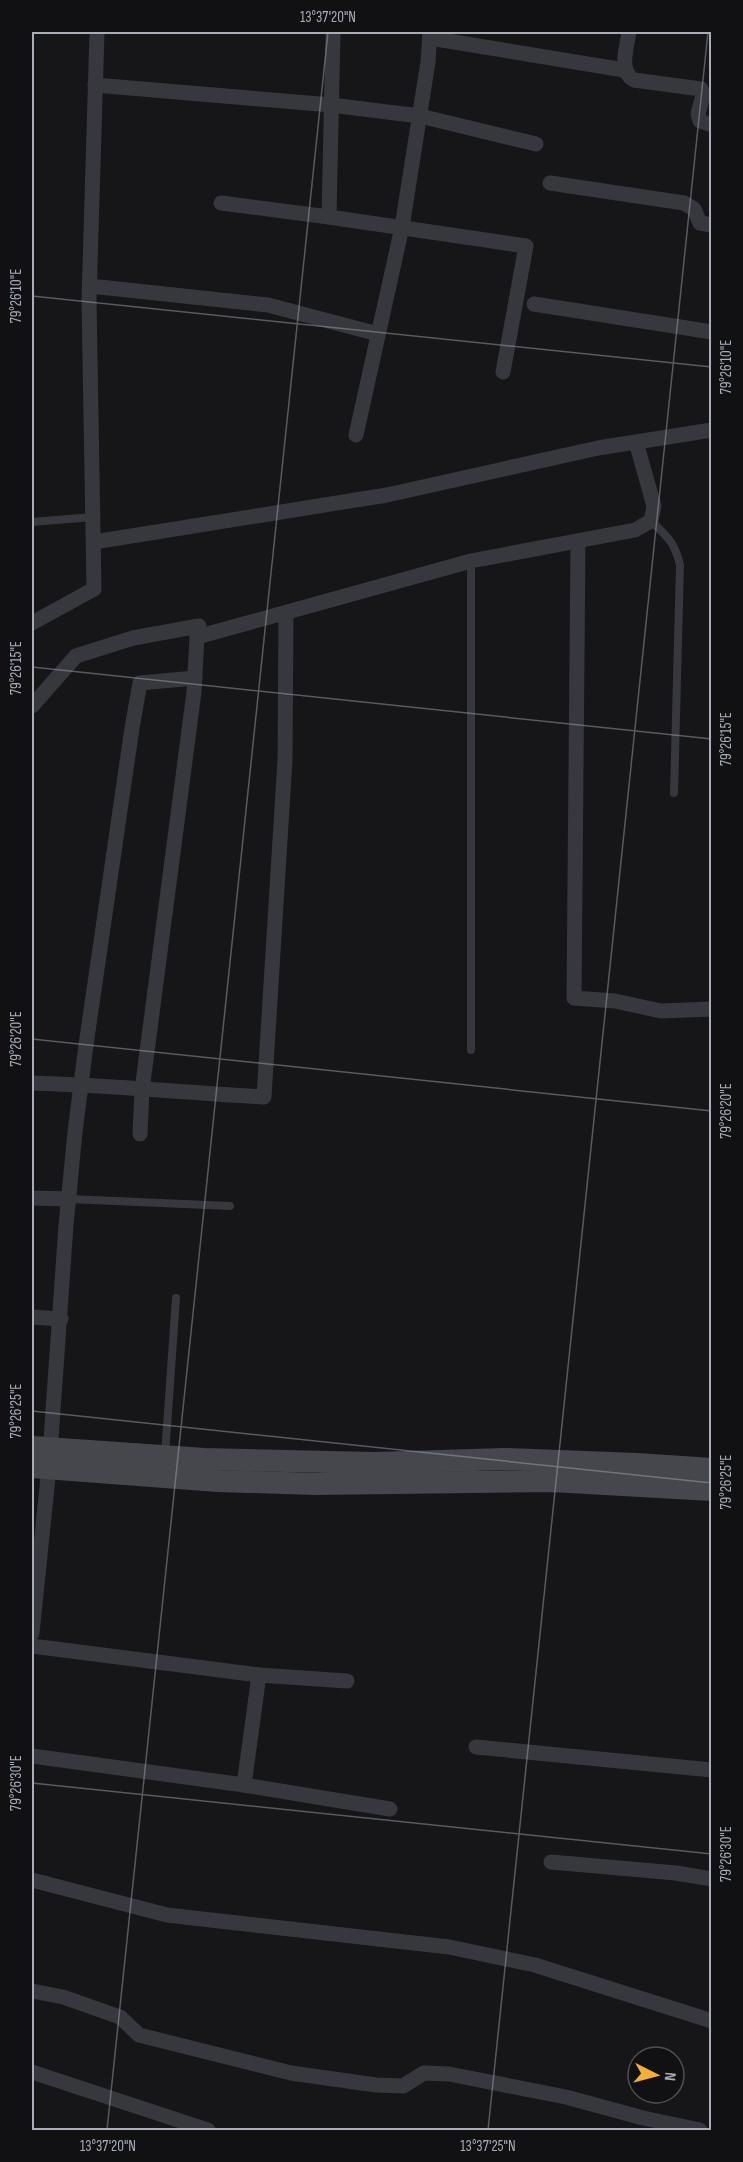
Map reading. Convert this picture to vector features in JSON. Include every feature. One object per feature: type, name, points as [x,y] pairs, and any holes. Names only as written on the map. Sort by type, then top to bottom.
[{"type":"street","points":[[32,623],[94,589],[90,286],[97,32]]},
{"type":"street","points":[[329,217],[333,32]]},
{"type":"street","points":[[629,32],[624,70],[627,76],[634,80],[701,89],[704,95],[698,114],[700,121],[711,125]]},
{"type":"street","points":[[356,435],[402,227],[428,62],[430,35],[624,70]]},
{"type":"street","points":[[95,85],[332,105],[420,116],[536,144]]},
{"type":"street","points":[[550,183],[684,203],[694,209],[699,223],[711,225]]},
{"type":"street","points":[[221,203],[526,246],[503,372]]},
{"type":"street","points":[[90,286],[268,305],[378,334]]},
{"type":"street","points":[[534,304],[711,332]]},
{"type":"street","points":[[94,543],[387,495],[598,448],[711,430]]},
{"type":"street","points":[[198,638],[471,561],[635,530],[651,521],[654,506],[636,442]]},
{"type":"street","points":[[578,542],[574,998],[615,1001],[661,1011],[711,1010]]},
{"type":"street","points":[[32,1083],[81,1084],[264,1097],[285,760],[286,614]]},
{"type":"street","points":[[32,706],[76,656],[133,638],[199,626],[180,808],[142,1090],[140,1134]]},
{"type":"street","points":[[32,1633],[40,1458],[61,1319],[69,1199],[81,1084],[140,683],[195,678]]},
{"type":"street","points":[[32,1198],[69,1199]]},
{"type":"street","points":[[32,1317],[61,1319]]},
{"type":"street","points":[[40,1458],[165,1456],[204,1459],[363,1462],[505,1459],[711,1490]]},
{"type":"street","points":[[40,1458],[218,1481],[315,1484],[552,1481],[609,1474],[711,1469]]},
{"type":"street","points":[[32,1646],[259,1675],[347,1681]]},
{"type":"street","points":[[244,1785],[259,1675]]},
{"type":"street","points":[[476,1747],[711,1770]]},
{"type":"street","points":[[32,1756],[244,1785],[390,1809]]},
{"type":"street","points":[[550,1862],[711,1879]]},
{"type":"street","points":[[32,1880],[167,1915],[470,1951],[535,1965],[711,2021]]},
{"type":"street","points":[[32,1991],[63,1997],[120,2017],[139,2036],[291,2073],[376,2085],[403,2086],[423,2073],[449,2074],[566,2097],[699,2130]]},
{"type":"street","points":[[32,2072],[208,2130]]},
{"type":"lane","points":[[32,522],[93,517]]},
{"type":"lane","points":[[651,521],[669,538],[677,551],[680,565],[674,793]]},
{"type":"lane","points":[[471,561],[471,1050]]},
{"type":"lane","points":[[69,1199],[230,1206]]},
{"type":"lane","points":[[165,1456],[176,1298]]}]
